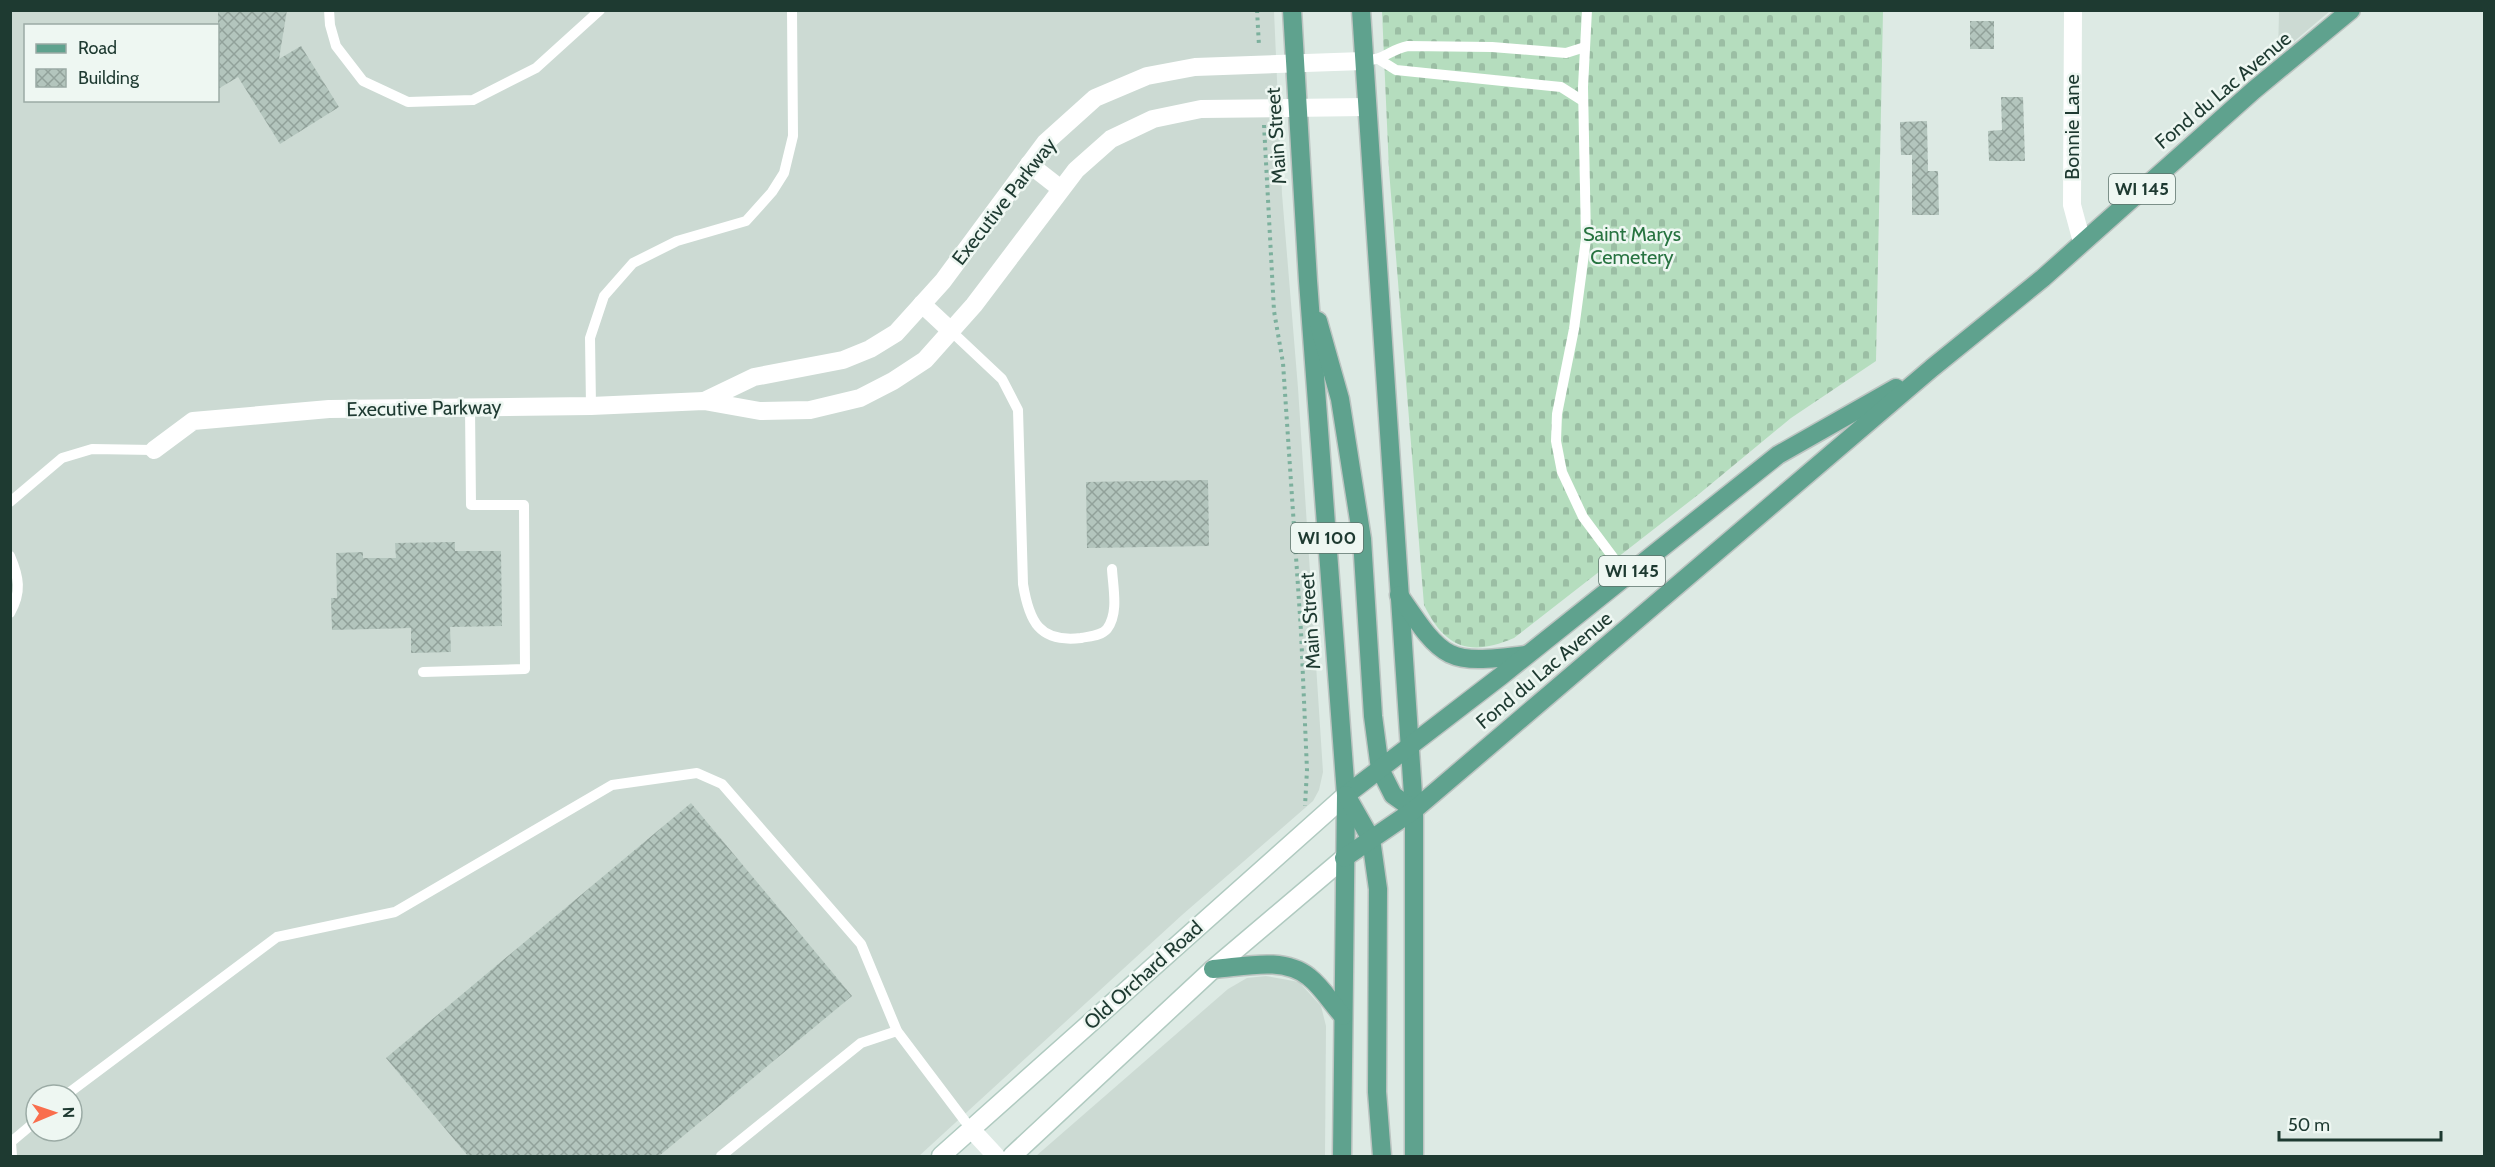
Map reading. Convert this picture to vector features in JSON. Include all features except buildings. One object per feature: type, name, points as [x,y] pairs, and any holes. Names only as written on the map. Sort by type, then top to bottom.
[{"type":"main road","name":"Main Street","points":[[1292,10],[1308,281],[1346,795],[1342,1156]]},
{"type":"main road","points":[[1361,10],[1371,61],[1366,107],[1414,810],[1414,1156]]},
{"type":"main road","name":"Fond du Lac Avenue","points":[[1344,858],[1414,810],[1932,368],[2043,278],[2254,90],[2351,10]]},
{"type":"main road","points":[[1308,281],[1340,399],[1362,539],[1373,716],[1380,769],[1394,795],[1414,810]]},
{"type":"main road","name":"Fond du Lac Avenue","points":[[1346,795],[1526,656],[1778,455],[1932,368]]},
{"type":"main road","points":[[1399,594],[1429,639],[1463,660],[1526,656]]},
{"type":"main road","points":[[1346,795],[1371,839],[1378,889],[1377,1092],[1382,1156]]},
{"type":"main road","points":[[1213,969],[1280,964],[1298,970],[1310,977],[1343,1016]]},
{"type":"street","name":"Bonnie Lane","points":[[2073,10],[2072,205],[2082,242]]},
{"type":"street","name":"Executive Parkway","points":[[704,401],[754,377],[843,360],[896,333],[943,281],[1045,143],[1095,98],[1147,76],[1195,67],[1371,61]]},
{"type":"street","name":"Executive Parkway","points":[[154,450],[193,421],[329,409],[591,406],[704,401],[760,411],[810,410],[860,398],[893,381],[925,360],[974,305],[1076,170],[1111,138],[1153,118],[1201,109],[1366,107]]},
{"type":"street","points":[[1029,164],[1061,189]]},
{"type":"street","points":[[922,304],[951,331]]},
{"type":"street","name":"Old Orchard Road","points":[[941,1156],[1346,795]]},
{"type":"street","points":[[1012,1156],[1213,969],[1344,858]]},
{"type":"street","points":[[971,1129],[996,1156]]},
{"type":"lane","points":[[330,10],[330,25],[336,46],[363,81],[408,102],[473,100],[536,68],[595,18],[600,10]]},
{"type":"lane","points":[[591,406],[590,338],[604,296],[633,263],[676,241],[746,221],[772,192],[784,173],[793,136],[792,10]]},
{"type":"lane","points":[[1587,10],[1583,101],[1586,239],[1574,329],[1557,414],[1556,441],[1562,472],[1582,517],[1627,576]]},
{"type":"lane","points":[[1371,61],[1395,48],[1408,46],[1492,47],[1566,53],[1585,47]]},
{"type":"lane","points":[[1371,61],[1396,70],[1561,87],[1583,101]]},
{"type":"lane","points":[[951,331],[1002,379],[1018,410],[1023,584],[1028,612],[1040,630],[1057,639],[1099,635],[1107,629],[1114,612],[1112,569]]},
{"type":"lane","points":[[423,672],[525,669],[524,505],[471,505],[470,408]]},
{"type":"lane","points":[[10,501],[62,458],[92,449],[154,450]]},
{"type":"lane","points":[[10,555],[20,587],[18,599],[10,613]]},
{"type":"lane","points":[[82,1083],[277,937],[395,912],[612,785],[697,773],[722,784],[861,944],[897,1031],[971,1129]]},
{"type":"lane","points":[[720,1156],[861,1043],[897,1031]]},
{"type":"lane","points":[[12,1156],[11,1142],[24,1131]]},
{"type":"path","points":[[1257,10],[1258,31]]},
{"type":"path","points":[[1265,140],[1274,311],[1283,363],[1301,631],[1307,770],[1305,806]]},
{"type":"shaded area","points":[[2279,10],[2330,11],[2278,55]]},
{"type":"shaded area","points":[[10,11],[1274,11],[1282,194],[1298,388],[1323,772],[1319,790],[1313,801],[1182,915],[919,1156],[11,1156]]},
{"type":"shaded area","points":[[1266,976],[1299,982],[1321,1006],[1326,1026],[1325,1156],[1036,1156],[1228,989],[1247,978]]},
{"type":"green space","name":"Saint Marys Cemetery","points":[[1382,11],[1883,11],[1876,361],[1791,418],[1699,494],[1514,638],[1484,647],[1460,645],[1450,639],[1432,620],[1424,605],[1389,170]]}]
